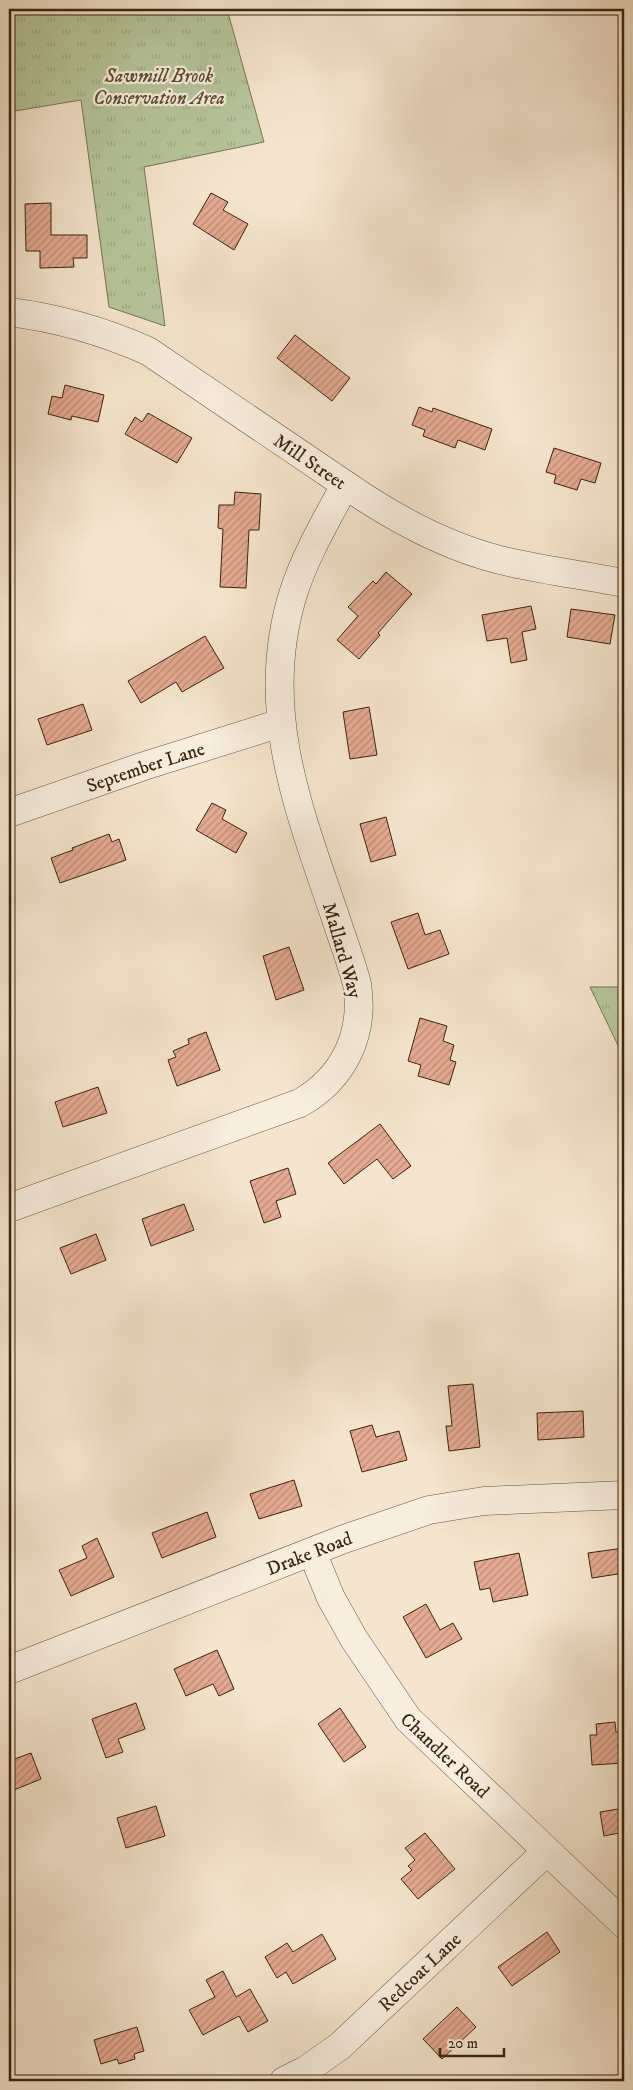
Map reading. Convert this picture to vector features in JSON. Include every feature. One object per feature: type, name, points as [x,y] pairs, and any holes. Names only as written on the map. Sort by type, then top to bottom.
[{"type":"street","name":"Mill Street","points":[[9,312],[79,325],[148,351],[391,515],[440,539],[469,551],[501,560],[624,583]]},
{"type":"street","name":"Mallard Way","points":[[9,1208],[300,1103],[327,1084],[346,1058],[357,1028],[360,1006],[357,984],[297,805],[289,774],[281,723],[279,676],[280,653],[294,590],[315,541],[345,485]]},
{"type":"street","name":"September Lane","points":[[9,813],[144,766],[281,723]]},
{"type":"street","name":"Drake Road","points":[[9,1670],[381,1525],[429,1510],[456,1504],[484,1501],[624,1495]]},
{"type":"street","name":"Chandler Road","points":[[312,1552],[332,1598],[354,1639],[408,1719],[624,1924]]},
{"type":"street","name":"Redcoat Lane","points":[[284,2081],[306,2070],[340,2046],[546,1852]]},
{"type":"green space","name":"Sawmill Brook Conservation Area","points":[[9,9],[227,9],[264,142],[144,167],[165,326],[109,307],[81,100],[9,112]]},
{"type":"green space","points":[[590,987],[624,987],[624,1058]]},
{"type":"building","points":[[211,193],[228,202],[223,210],[248,224],[234,250],[193,224]]},
{"type":"building","points":[[51,203],[51,235],[87,235],[87,258],[73,258],[74,267],[40,268],[40,251],[26,251],[25,204]]},
{"type":"building","points":[[295,335],[350,378],[332,401],[277,358]]},
{"type":"building","points":[[65,385],[104,395],[98,422],[72,416],[71,420],[48,414],[52,396],[62,398]]},
{"type":"building","points":[[419,407],[432,412],[433,408],[492,429],[485,450],[458,440],[455,448],[423,436],[425,430],[412,425]]},
{"type":"building","points":[[148,413],[192,438],[177,463],[125,434],[135,417],[142,422]]},
{"type":"building","points":[[554,448],[601,463],[595,483],[581,479],[577,490],[554,483],[556,475],[546,472]]},
{"type":"building","points":[[235,492],[261,494],[259,530],[249,530],[246,588],[220,587],[223,529],[218,528],[219,505],[234,505]]},
{"type":"building","points":[[386,572],[412,594],[378,633],[380,635],[359,659],[337,640],[358,616],[348,607],[373,581],[376,584]]},
{"type":"building","points":[[531,606],[536,629],[522,632],[527,660],[511,663],[507,638],[487,641],[482,615]]},
{"type":"building","points":[[571,609],[615,615],[610,644],[567,637]]},
{"type":"building","points":[[205,636],[224,668],[182,692],[176,682],[141,703],[128,681]]},
{"type":"building","points":[[83,704],[92,730],[47,745],[38,719]]},
{"type":"building","points":[[369,707],[377,755],[350,759],[343,712]]},
{"type":"building","points":[[212,803],[226,810],[222,819],[247,833],[236,853],[196,830]]},
{"type":"building","points":[[386,817],[396,855],[371,862],[360,824]]},
{"type":"building","points":[[109,834],[112,842],[119,839],[126,860],[60,883],[51,858]]},
{"type":"building","points":[[418,913],[425,935],[440,930],[449,954],[408,969],[391,922]]},
{"type":"building","points":[[289,947],[304,990],[276,1000],[263,956]]},
{"type":"building","points":[[420,1018],[447,1026],[443,1041],[454,1045],[450,1060],[456,1062],[449,1085],[418,1076],[421,1065],[408,1061]]},
{"type":"building","points":[[206,1032],[220,1070],[177,1086],[168,1060],[176,1057],[173,1051],[189,1044],[188,1039]]},
{"type":"building","points":[[98,1087],[107,1113],[63,1127],[55,1102]]},
{"type":"building","points":[[380,1124],[411,1166],[393,1179],[377,1159],[344,1184],[328,1163]]},
{"type":"building","points":[[288,1168],[296,1194],[276,1201],[281,1217],[264,1223],[250,1181]]},
{"type":"building","points":[[184,1204],[194,1230],[151,1246],[142,1219]]},
{"type":"building","points":[[96,1234],[106,1260],[71,1274],[60,1248]]},
{"type":"building","points":[[473,1384],[480,1447],[449,1451],[446,1426],[452,1426],[448,1386]]},
{"type":"building","points":[[583,1411],[584,1437],[538,1440],[537,1413]]},
{"type":"building","points":[[372,1425],[376,1437],[399,1431],[407,1460],[362,1472],[350,1431]]},
{"type":"building","points":[[294,1480],[302,1506],[259,1519],[250,1494]]},
{"type":"building","points":[[207,1512],[216,1537],[162,1558],[152,1533]]},
{"type":"building","points":[[97,1538],[114,1577],[71,1596],[59,1570],[87,1558],[82,1546]]},
{"type":"building","points":[[624,1548],[624,1573],[592,1578],[588,1553]]},
{"type":"building","points":[[519,1553],[528,1595],[493,1602],[490,1588],[480,1590],[474,1562]]},
{"type":"building","points":[[426,1604],[440,1630],[453,1623],[462,1639],[426,1658],[403,1617]]},
{"type":"building","points":[[217,1650],[234,1689],[219,1696],[213,1684],[186,1696],[174,1669]]},
{"type":"building","points":[[136,1703],[145,1729],[118,1739],[123,1752],[106,1758],[92,1719]]},
{"type":"building","points":[[340,1708],[366,1747],[344,1762],[318,1724]]},
{"type":"building","points":[[615,1722],[616,1732],[624,1732],[624,1763],[592,1765],[590,1735],[597,1735],[596,1724]]},
{"type":"building","points":[[31,1753],[41,1779],[9,1792],[9,1761]]},
{"type":"building","points":[[156,1806],[165,1836],[126,1848],[117,1818]]},
{"type":"building","points":[[624,1808],[624,1832],[604,1836],[600,1812]]},
{"type":"building","points":[[425,1833],[455,1869],[418,1899],[401,1879],[412,1870],[408,1866],[415,1860],[405,1848]]},
{"type":"building","points":[[547,1932],[560,1952],[512,1986],[498,1967]]},
{"type":"building","points":[[322,1934],[336,1959],[293,1984],[286,1972],[277,1978],[265,1957],[287,1943],[293,1952]]},
{"type":"building","points":[[223,1971],[236,1997],[250,1989],[268,2021],[248,2032],[239,2016],[203,2035],[189,2010],[215,1997],[206,1980]]},
{"type":"building","points":[[457,2007],[476,2027],[442,2059],[423,2039]]},
{"type":"building","points":[[137,2027],[144,2051],[134,2054],[135,2059],[119,2064],[117,2059],[101,2064],[94,2040]]}]
